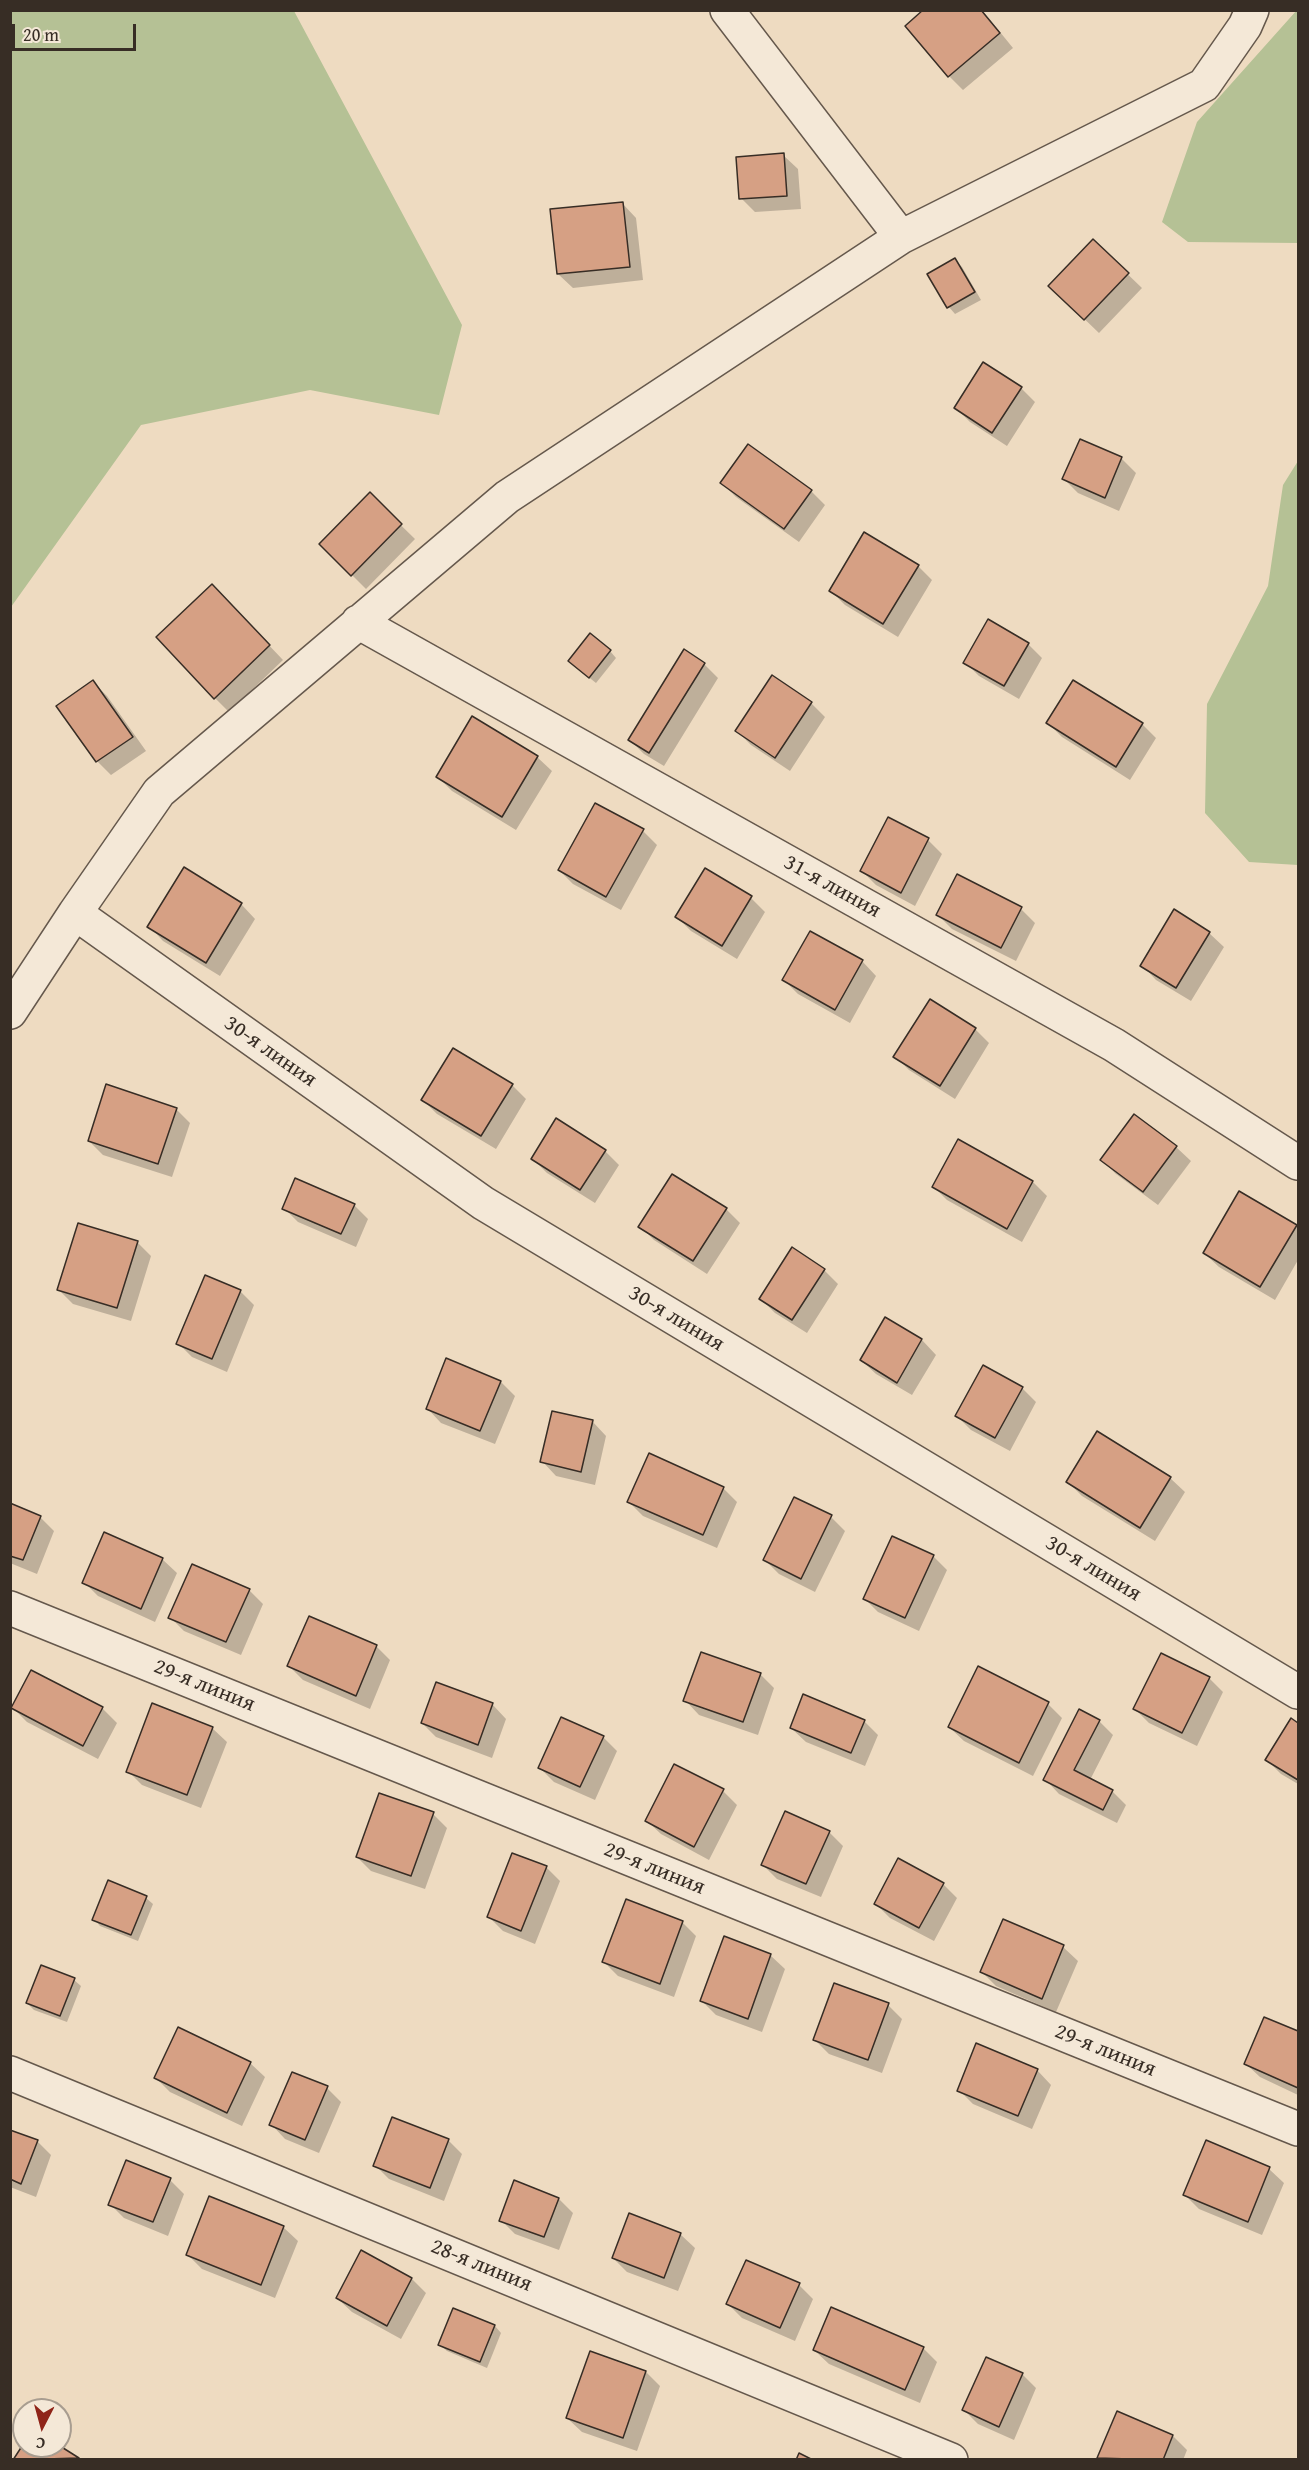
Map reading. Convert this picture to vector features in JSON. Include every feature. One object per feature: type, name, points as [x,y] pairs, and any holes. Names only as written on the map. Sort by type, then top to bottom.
[{"type":"street","points":[[727,10],[901,237]]},
{"type":"street","points":[[10,1012],[159,792],[507,497],[901,237],[1204,85],[1245,26],[1252,10]]},
{"type":"street","name":"31-я линия","points":[[358,622],[1114,1045],[1299,1163]]},
{"type":"street","name":"30-я линия","points":[[75,913],[483,1203],[1299,1692]]},
{"type":"street","name":"29-я линия","points":[[10,1608],[1299,2129]]},
{"type":"street","name":"28-я линия","points":[[10,2073],[951,2460]]},
{"type":"green space","points":[[11,10],[294,11],[462,325],[439,415],[310,390],[141,425],[11,607]]},
{"type":"green space","points":[[1297,10],[1298,243],[1188,242],[1162,222],[1197,122]]},
{"type":"green space","points":[[1298,461],[1298,865],[1249,862],[1205,813],[1207,704],[1268,586],[1283,485]]},
{"type":"building","points":[[923,10],[981,10],[1000,33],[948,77],[905,26]]},
{"type":"building","points":[[784,153],[787,196],[739,199],[736,157]]},
{"type":"building","points":[[623,202],[630,267],[557,274],[550,209]]},
{"type":"building","points":[[1093,239],[1129,273],[1084,320],[1048,286]]},
{"type":"building","points":[[955,258],[975,292],[947,308],[927,274]]},
{"type":"building","points":[[983,362],[1022,387],[992,433],[954,408]]},
{"type":"building","points":[[1080,439],[1122,457],[1105,498],[1062,479]]},
{"type":"building","points":[[748,444],[812,490],[784,529],[720,483]]},
{"type":"building","points":[[370,492],[402,524],[351,576],[319,544]]},
{"type":"building","points":[[864,532],[919,565],[883,624],[829,591]]},
{"type":"building","points":[[212,584],[270,645],[214,699],[156,637]]},
{"type":"building","points":[[988,619],[1029,643],[1004,686],[963,663]]},
{"type":"building","points":[[590,633],[611,650],[589,678],[568,661]]},
{"type":"building","points":[[684,649],[705,663],[649,753],[628,740]]},
{"type":"building","points":[[772,675],[812,702],[775,758],[735,731]]},
{"type":"building","points":[[93,680],[133,737],[96,762],[56,706]]},
{"type":"building","points":[[1073,680],[1143,723],[1116,767],[1046,723]]},
{"type":"building","points":[[472,716],[538,756],[502,817],[436,777]]},
{"type":"building","points":[[595,803],[644,829],[606,897],[558,870]]},
{"type":"building","points":[[888,817],[929,838],[901,893],[860,871]]},
{"type":"building","points":[[184,867],[242,903],[206,963],[147,927]]},
{"type":"building","points":[[705,868],[752,896],[722,946],[675,917]]},
{"type":"building","points":[[957,874],[1022,907],[1001,948],[936,915]]},
{"type":"building","points":[[1174,909],[1210,932],[1176,988],[1140,966]]},
{"type":"building","points":[[810,931],[863,960],[835,1010],[782,980]]},
{"type":"building","points":[[930,999],[976,1028],[940,1086],[893,1057]]},
{"type":"building","points":[[453,1048],[513,1084],[481,1136],[421,1100]]},
{"type":"building","points":[[106,1084],[177,1108],[158,1164],[88,1141]]},
{"type":"building","points":[[1134,1114],[1177,1146],[1143,1192],[1100,1160]]},
{"type":"building","points":[[556,1118],[606,1150],[580,1190],[531,1159]]},
{"type":"building","points":[[958,1139],[1033,1181],[1007,1229],[932,1187]]},
{"type":"building","points":[[672,1174],[727,1208],[693,1261],[638,1227]]},
{"type":"building","points":[[295,1178],[355,1204],[341,1234],[282,1209]]},
{"type":"building","points":[[1239,1191],[1297,1225],[1260,1287],[1203,1253]]},
{"type":"building","points":[[78,1223],[138,1241],[117,1308],[57,1290]]},
{"type":"building","points":[[792,1247],[825,1269],[792,1320],[759,1299]]},
{"type":"building","points":[[205,1275],[241,1290],[212,1359],[176,1344]]},
{"type":"building","points":[[885,1317],[922,1339],[897,1383],[860,1360]]},
{"type":"building","points":[[446,1358],[501,1381],[480,1431],[426,1409]]},
{"type":"building","points":[[983,1365],[1023,1387],[995,1438],[955,1416]]},
{"type":"building","points":[[552,1411],[593,1420],[581,1472],[540,1462]]},
{"type":"building","points":[[1097,1431],[1171,1477],[1140,1528],[1066,1482]]},
{"type":"building","points":[[649,1453],[724,1487],[703,1535],[627,1502]]},
{"type":"building","points":[[794,1497],[832,1515],[801,1579],[763,1560]]},
{"type":"building","points":[[10,1503],[41,1516],[23,1560],[10,1556]]},
{"type":"building","points":[[104,1532],[163,1558],[141,1609],[82,1583]]},
{"type":"building","points":[[892,1536],[934,1555],[905,1618],[863,1599]]},
{"type":"building","points":[[192,1564],[250,1589],[226,1642],[168,1618]]},
{"type":"building","points":[[309,1616],[377,1645],[356,1696],[287,1666]]},
{"type":"building","points":[[701,1652],[761,1673],[743,1722],[683,1701]]},
{"type":"building","points":[[1161,1653],[1210,1677],[1182,1733],[1133,1709]]},
{"type":"building","points":[[978,1666],[1049,1702],[1019,1763],[948,1727]]},
{"type":"building","points":[[31,1670],[103,1707],[83,1746],[11,1708]]},
{"type":"building","points":[[436,1682],[493,1703],[478,1745],[421,1723]]},
{"type":"building","points":[[803,1694],[865,1720],[851,1753],[790,1728]]},
{"type":"building","points":[[152,1703],[213,1727],[187,1795],[126,1772]]},
{"type":"building","points":[[1079,1709],[1100,1720],[1074,1770],[1113,1790],[1103,1810],[1043,1780]]},
{"type":"building","points":[[561,1717],[604,1736],[580,1787],[538,1768]]},
{"type":"building","points":[[1291,1718],[1298,1723],[1298,1780],[1265,1760]]},
{"type":"building","points":[[674,1764],[724,1789],[694,1847],[645,1821]]},
{"type":"building","points":[[379,1793],[434,1812],[411,1876],[356,1857]]},
{"type":"building","points":[[785,1811],[830,1831],[806,1884],[761,1865]]},
{"type":"building","points":[[512,1853],[547,1866],[521,1931],[487,1917]]},
{"type":"building","points":[[898,1858],[944,1883],[919,1928],[874,1904]]},
{"type":"building","points":[[108,1880],[147,1896],[131,1935],[92,1920]]},
{"type":"building","points":[[626,1899],[683,1921],[660,1984],[602,1962]]},
{"type":"building","points":[[1003,1919],[1064,1945],[1042,1999],[980,1972]]},
{"type":"building","points":[[724,1936],[771,1954],[748,2019],[700,2001]]},
{"type":"building","points":[[41,1965],[75,1978],[60,2016],[26,2003]]},
{"type":"building","points":[[834,1983],[889,2003],[868,2060],[813,2040]]},
{"type":"building","points":[[1264,2017],[1298,2031],[1298,2088],[1244,2064]]},
{"type":"building","points":[[178,2027],[251,2062],[227,2113],[154,2078]]},
{"type":"building","points":[[976,2043],[1038,2069],[1018,2116],[957,2091]]},
{"type":"building","points":[[292,2072],[328,2086],[305,2140],[269,2125]]},
{"type":"building","points":[[392,2117],[449,2139],[430,2188],[373,2166]]},
{"type":"building","points":[[10,2130],[38,2140],[21,2184],[10,2179]]},
{"type":"building","points":[[1206,2140],[1270,2167],[1248,2222],[1183,2195]]},
{"type":"building","points":[[126,2160],[171,2178],[153,2222],[108,2205]]},
{"type":"building","points":[[514,2180],[559,2198],[544,2237],[499,2221]]},
{"type":"building","points":[[209,2196],[284,2226],[261,2285],[186,2255]]},
{"type":"building","points":[[629,2213],[681,2233],[664,2278],[612,2258]]},
{"type":"building","points":[[361,2250],[412,2278],[387,2326],[336,2298]]},
{"type":"building","points":[[746,2260],[800,2283],[780,2328],[726,2304]]},
{"type":"building","points":[[831,2307],[924,2347],[905,2390],[813,2350]]},
{"type":"building","points":[[453,2308],[495,2325],[480,2362],[438,2345]]},
{"type":"building","points":[[590,2351],[646,2371],[623,2438],[566,2418]]},
{"type":"building","points":[[986,2357],[1023,2373],[999,2427],[962,2410]]},
{"type":"building","points":[[1117,2411],[1173,2435],[1163,2460],[1097,2458]]},
{"type":"building","points":[[799,2453],[813,2460],[796,2460]]},
{"type":"building","points":[[72,2454],[79,2458],[13,2460],[14,2458],[72,2458]]}]
